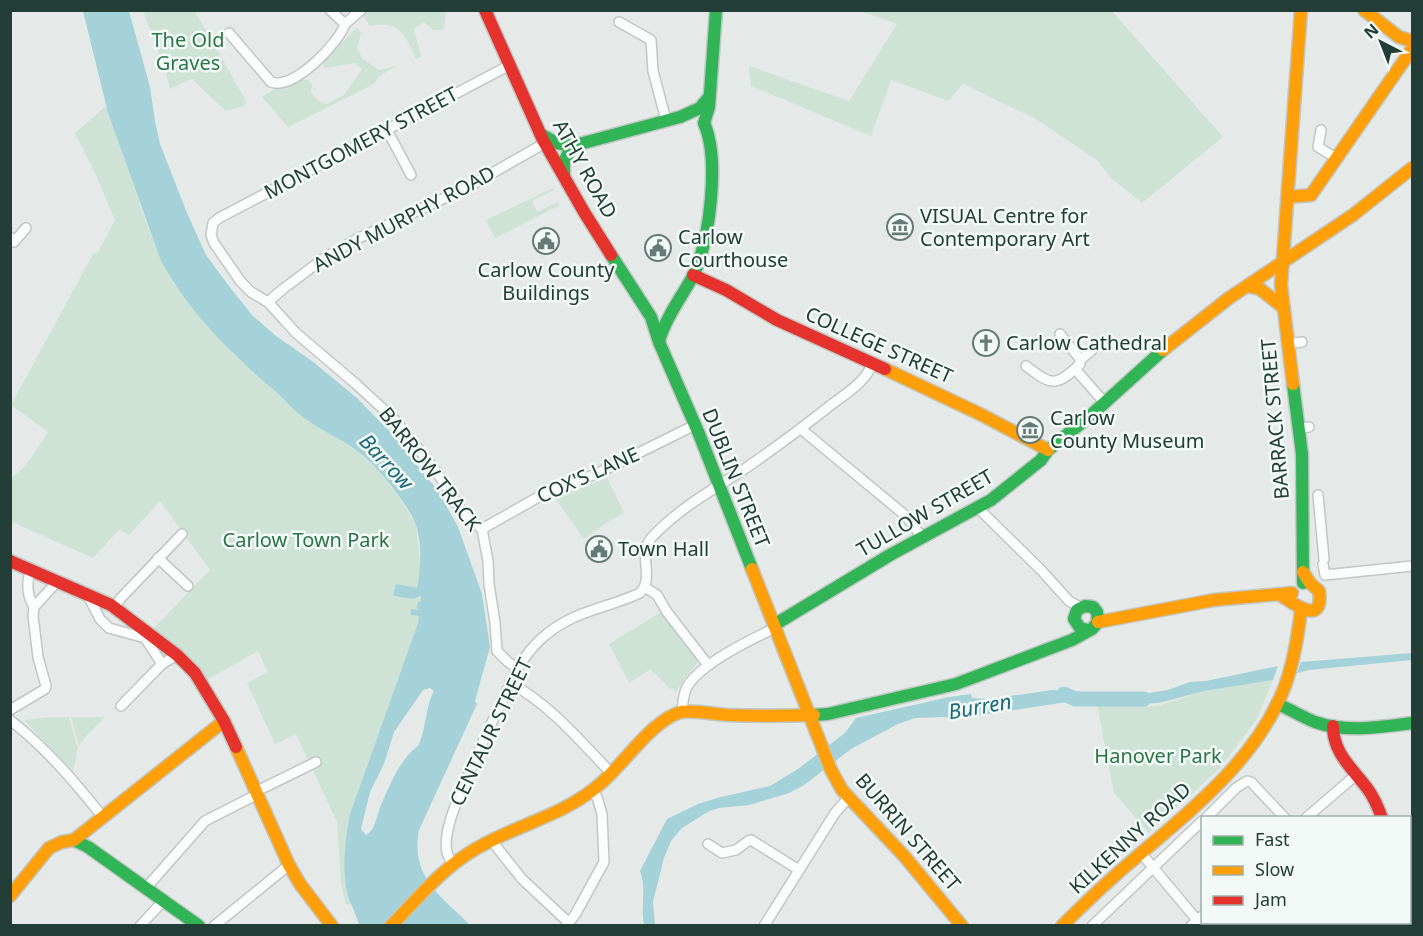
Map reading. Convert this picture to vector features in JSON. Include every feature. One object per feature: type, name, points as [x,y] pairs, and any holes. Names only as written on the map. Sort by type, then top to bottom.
[{"type":"main road","name":"ATHY ROAD","points":[[485,10],[543,139],[584,212],[648,312],[659,342]]},
{"type":"main road","points":[[659,342],[671,310],[693,275],[706,238],[712,165],[710,137],[704,123],[710,96],[716,10]]},
{"type":"main road","name":"BARRACK STREET","points":[[1296,605],[1318,604],[1320,596],[1317,588],[1305,580],[1302,454],[1304,428],[1288,344],[1281,263],[1301,10]]},
{"type":"main road","points":[[1364,10],[1399,37],[1413,41]]},
{"type":"main road","points":[[1288,197],[1311,195],[1413,49]]},
{"type":"main road","points":[[543,139],[572,146],[680,117],[700,108],[710,96]]},
{"type":"main road","points":[[680,117],[704,123]]},
{"type":"main road","points":[[564,177],[564,162],[572,146]]},
{"type":"main road","name":"TULLOW STREET","points":[[775,627],[922,537],[1006,489],[1164,349],[1247,286],[1353,215],[1413,168]]},
{"type":"main road","name":"COLLEGE STREET","points":[[693,275],[706,279],[775,319],[949,398],[1048,450]]},
{"type":"main road","points":[[1247,286],[1266,293],[1284,308]]},
{"type":"main road","points":[[648,312],[657,314],[671,310]]},
{"type":"main road","name":"DUBLIN STREET","points":[[659,342],[695,425],[775,627]]},
{"type":"main road","points":[[10,561],[115,608],[145,629],[195,673],[224,722],[289,865],[300,884],[332,926]]},
{"type":"main road","points":[[1076,614],[1080,628],[1094,621],[1214,600],[1296,605],[1296,587],[1305,580]]},
{"type":"main road","name":"KILKENNY ROAD","points":[[1062,926],[1092,896],[1204,798],[1250,749],[1277,704],[1286,683],[1294,655],[1296,605]]},
{"type":"main road","points":[[1060,643],[1076,614],[1089,606],[1094,621]]},
{"type":"main road","points":[[391,926],[458,861],[491,840],[573,805],[612,774],[659,723],[682,712],[771,717],[828,714],[956,684],[999,669],[1071,640],[1094,621]]},
{"type":"main road","name":"BURRIN STREET","points":[[775,627],[831,770],[842,790],[905,857],[962,926]]},
{"type":"main road","points":[[1277,704],[1316,723],[1333,726],[1364,729],[1413,723]]},
{"type":"main road","points":[[10,896],[49,848],[74,840],[224,722]]},
{"type":"main road","points":[[1333,726],[1332,735],[1339,752],[1373,796],[1381,816]]},
{"type":"main road","points":[[74,840],[198,926]]},
{"type":"street","points":[[330,10],[345,24]]},
{"type":"street","points":[[229,33],[271,82],[284,84],[296,78],[327,50],[342,33],[345,24],[361,10]]},
{"type":"street","points":[[619,21],[651,40],[652,71],[666,120]]},
{"type":"street","name":"MONTGOMERY STREET","points":[[213,223],[510,65]]},
{"type":"street","points":[[387,130],[411,175]]},
{"type":"street","points":[[1321,130],[1318,147],[1336,158]]},
{"type":"street","name":"ANDY MURPHY ROAD","points":[[268,302],[323,259],[357,239],[468,187],[543,139]]},
{"type":"street","name":"BARROW TRACK","points":[[213,223],[211,235],[214,243],[234,273],[251,292],[268,302],[296,333],[396,421],[436,472],[465,516],[482,529],[488,561],[497,651],[518,668]]},
{"type":"street","points":[[12,242],[26,228]]},
{"type":"street","points":[[1060,334],[1080,360]]},
{"type":"street","points":[[1288,344],[1302,342]]},
{"type":"street","points":[[1026,366],[1044,379],[1059,382],[1075,369],[1080,364],[1080,360],[1092,350]]},
{"type":"street","points":[[708,665],[667,612],[657,595],[646,588],[648,580],[644,554],[646,545],[652,536],[681,510],[801,429],[864,378],[872,364]]},
{"type":"street","points":[[1075,369],[1104,402]]},
{"type":"street","name":"COX'S LANE","points":[[482,529],[542,495],[596,474],[695,425]]},
{"type":"street","points":[[801,429],[906,516],[922,537]]},
{"type":"street","points":[[1318,495],[1325,575],[1413,566]]},
{"type":"street","points":[[977,507],[1041,570],[1069,601],[1076,614]]},
{"type":"street","points":[[1303,515],[1320,515]]},
{"type":"street","points":[[115,608],[120,599],[182,534]]},
{"type":"street","points":[[158,558],[188,586]]},
{"type":"street","points":[[10,710],[45,689],[46,686],[38,657],[34,607],[30,600],[27,579],[31,570]]},
{"type":"street","points":[[34,607],[57,582]]},
{"type":"street","name":"CENTAUR STREET","points":[[458,861],[446,854],[447,835],[452,814],[476,755],[518,668],[542,638],[569,618],[631,597],[646,588]]},
{"type":"street","points":[[87,594],[105,625],[145,638],[162,664]]},
{"type":"street","points":[[682,712],[687,687],[696,674],[775,627]]},
{"type":"street","points":[[122,706],[162,664],[177,655]]},
{"type":"street","points":[[510,683],[554,714],[612,774]]},
{"type":"street","points":[[10,720],[52,756],[102,816]]},
{"type":"street","points":[[10,733],[20,728]]},
{"type":"street","points":[[146,888],[205,821],[316,762]]},
{"type":"street","points":[[1308,816],[1356,775]]},
{"type":"street","points":[[1208,816],[1236,788],[1247,781],[1251,782],[1283,816]]},
{"type":"street","points":[[491,840],[522,879],[567,925],[604,862],[602,814],[597,798],[592,792]]},
{"type":"street","points":[[764,926],[835,813],[849,797]]},
{"type":"street","points":[[1092,926],[1201,823]]},
{"type":"street","points":[[708,844],[722,853],[736,850],[752,840],[799,870]]},
{"type":"street","points":[[1141,853],[1198,922]]},
{"type":"street","points":[[214,926],[289,865]]},
{"type":"street","points":[[140,926],[163,901]]},
{"type":"green space","points":[[367,10],[446,11],[444,30],[433,30],[424,22],[414,29],[421,57],[416,59],[405,36],[395,27],[370,26],[362,14]]},
{"type":"green space","name":"The Old Graves","points":[[143,11],[195,11],[246,101],[244,106],[226,111],[192,79],[170,89],[165,69]]},
{"type":"green space","points":[[860,11],[1112,11],[1223,137],[1142,203],[1111,178],[1098,161],[1036,119],[963,84],[948,101],[891,80],[871,136],[751,86],[749,66],[849,101],[897,24]]},
{"type":"green space","points":[[357,28],[361,34],[357,48],[362,58],[379,70],[397,66],[379,76],[374,84],[288,127],[262,97],[275,89],[286,89],[301,79],[308,80],[312,84],[311,92],[316,99],[326,104],[344,95],[362,69],[355,63],[325,68],[321,62]]},
{"type":"green space","name":"Carlow Town Park","points":[[106,106],[145,219],[161,261],[173,282],[208,327],[234,355],[298,413],[360,453],[380,472],[416,525],[421,570],[417,589],[393,596],[413,599],[422,596],[421,602],[418,602],[419,610],[410,615],[419,616],[418,623],[350,814],[346,859],[351,904],[346,904],[341,884],[337,822],[296,734],[275,744],[247,683],[268,672],[258,651],[205,681],[153,629],[210,570],[160,501],[129,535],[119,530],[93,558],[12,522],[11,524],[11,478],[27,463],[48,432],[11,405],[93,254],[98,252],[115,220],[75,133]]},
{"type":"green space","points":[[553,188],[554,190],[532,201],[537,212],[558,202],[560,205],[495,238],[486,220]]},
{"type":"green space","points":[[607,478],[624,513],[584,539],[555,498]]},
{"type":"green space","points":[[661,612],[699,661],[676,692],[670,689],[651,669],[629,683],[609,644]]},
{"type":"green space","name":"Hanover Park","points":[[1273,680],[1257,719],[1220,768],[1149,833],[1114,793],[1097,705],[1157,706],[1204,691]]},
{"type":"green space","points":[[69,717],[78,749],[73,771],[24,720]]},
{"type":"green space","points":[[71,717],[105,717],[79,746]]},
{"type":"water","name":"Barrow","points":[[83,11],[129,11],[150,87],[160,144],[206,255],[253,316],[357,398],[392,434],[438,491],[458,527],[482,594],[490,647],[475,701],[477,704],[419,830],[417,846],[419,861],[430,884],[470,925],[359,925],[346,883],[345,847],[350,814],[418,623],[419,616],[410,615],[411,609],[419,610],[417,608],[418,602],[421,602],[421,596],[413,599],[393,596],[396,584],[417,588],[419,540],[412,516],[399,496],[367,459],[295,411],[227,347],[184,298],[161,261],[108,113]],"holes":[[[430,688],[434,691],[419,744],[397,771],[374,825],[366,835],[361,829],[370,792],[384,764],[394,732],[423,690]]]},
{"type":"water","points":[[1412,653],[1412,660],[1297,673],[1301,662]]},
{"type":"water","points":[[1278,666],[1273,680],[1204,691],[1159,703],[1125,704],[1125,693],[1142,694],[1168,690],[1190,682],[1206,681]]},
{"type":"water","points":[[1052,690],[1084,692],[1082,704],[1067,702],[975,716],[915,718],[898,724],[851,749],[804,785],[789,793],[749,805],[709,811],[682,828],[671,841],[664,858],[653,902],[655,925],[644,925],[643,885],[640,871],[667,819],[698,804],[770,786],[798,769],[845,733],[856,718],[949,697],[971,694],[972,698],[989,699]]},
{"type":"waterway","name":"Burren","points":[[1064,694],[1075,699],[1144,699]]},
{"type":"traffic: fast","points":[[659,341],[670,316],[693,276],[699,261],[708,221],[712,178],[709,138],[704,123],[709,107],[716,10]]},
{"type":"traffic: fast","points":[[542,135],[557,143],[572,146],[680,117],[700,108],[709,97]]},
{"type":"traffic: fast","points":[[564,175],[564,162],[572,146]]},
{"type":"traffic: fast","points":[[611,255],[651,317],[659,342],[699,434],[752,569]]},
{"type":"traffic: fast","points":[[774,625],[890,555],[991,500],[1041,460],[1048,450],[1090,416],[1163,350]]},
{"type":"traffic: fast","points":[[1293,384],[1302,454],[1303,583]]},
{"type":"traffic: fast","points":[[814,715],[828,714],[956,684],[1072,640],[1092,629],[1098,622],[1097,612],[1093,607],[1085,606],[1077,610],[1074,619],[1080,628],[1088,630]]},
{"type":"traffic: fast","points":[[1277,704],[1315,722],[1339,727],[1363,728],[1412,723]]},
{"type":"traffic: fast","points":[[74,840],[88,847],[199,926]]},
{"type":"traffic: slow","points":[[1293,384],[1281,285],[1301,10]]},
{"type":"traffic: slow","points":[[1364,10],[1399,37],[1412,41]]},
{"type":"traffic: slow","points":[[1288,197],[1311,195],[1412,49]]},
{"type":"traffic: slow","points":[[1163,350],[1229,298],[1353,215],[1412,168]]},
{"type":"traffic: slow","points":[[1247,286],[1260,289],[1284,308]]},
{"type":"traffic: slow","points":[[885,369],[982,415],[1048,450]]},
{"type":"traffic: slow","points":[[752,569],[831,770],[842,790],[905,857],[962,926]]},
{"type":"traffic: slow","points":[[1282,596],[1307,610],[1313,611],[1317,608],[1319,591],[1303,572]]},
{"type":"traffic: slow","points":[[1098,622],[1214,600],[1292,593]]},
{"type":"traffic: slow","points":[[1062,926],[1199,803],[1240,761],[1273,713],[1285,686],[1291,667],[1301,610]]},
{"type":"traffic: slow","points":[[391,926],[454,863],[494,839],[572,804],[586,795],[600,784],[649,733],[670,717],[681,712],[770,716],[814,715]]},
{"type":"traffic: slow","points":[[74,840],[224,721]]},
{"type":"traffic: slow","points":[[236,747],[289,865],[300,884],[332,926]]},
{"type":"traffic: slow","points":[[10,896],[49,848],[74,840]]},
{"type":"traffic: slow","points":[[1411,914],[1412,920]]},
{"type":"traffic: jam","points":[[485,10],[543,140],[611,255]]},
{"type":"traffic: jam","points":[[693,275],[726,290],[777,320],[885,369]]},
{"type":"traffic: jam","points":[[10,561],[111,605],[177,655],[195,673],[224,721],[236,747]]},
{"type":"traffic: jam","points":[[1333,726],[1340,752],[1369,791],[1381,816]]},
{"type":"place","name":"VISUAL Centre for Contemporary Art","points":[[900,227]]},
{"type":"place","name":"Carlow County Buildings","points":[[546,241]]},
{"type":"place","name":"Carlow Courthouse","points":[[658,248]]},
{"type":"place","name":"Carlow Cathedral","points":[[986,343]]},
{"type":"place","name":"Carlow County Museum","points":[[1030,430]]},
{"type":"place","name":"Town Hall","points":[[599,549]]}]
